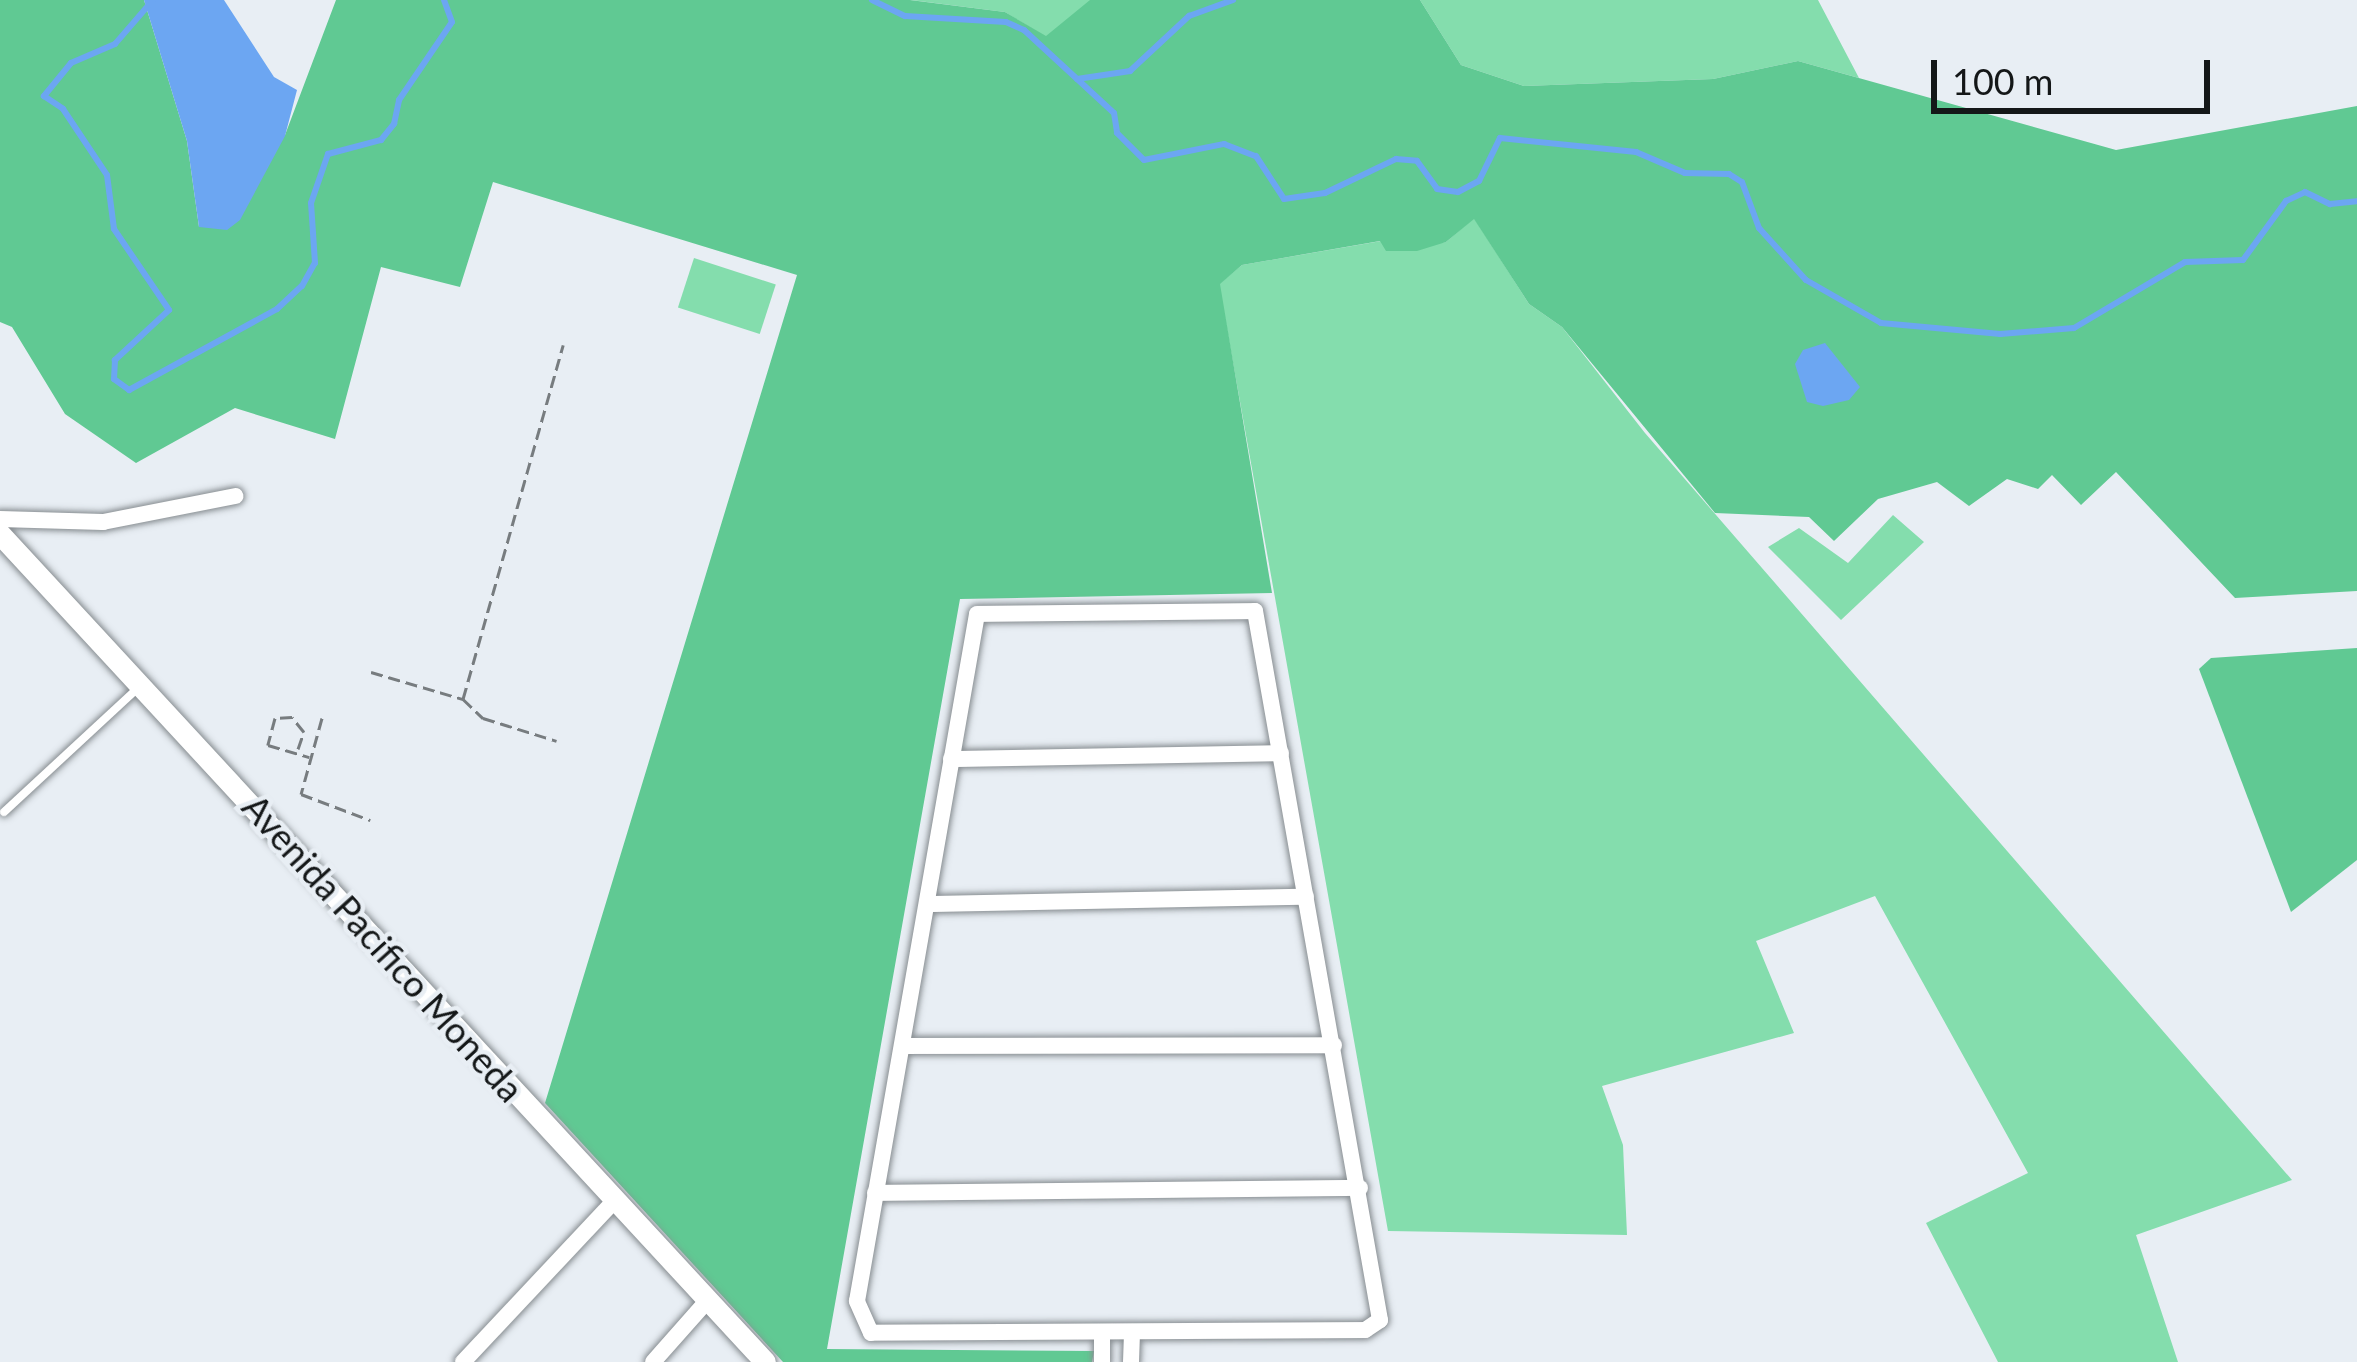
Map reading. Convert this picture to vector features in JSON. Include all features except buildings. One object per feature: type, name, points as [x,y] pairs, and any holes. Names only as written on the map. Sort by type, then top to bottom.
[{"type":"street","points":[[0,519],[116,521],[235,496]]},
{"type":"street","name":"Avenida Pacifico Moneda","points":[[0,534],[765,1362]]},
{"type":"street","points":[[1255,611],[1382,1315],[1373,1329],[871,1333],[857,1301],[951,759],[977,614],[1255,611]]},
{"type":"street","points":[[951,759],[1281,753]]},
{"type":"street","points":[[928,904],[1306,897]]},
{"type":"street","points":[[903,1046],[1334,1045]]},
{"type":"street","points":[[875,1193],[1360,1188]]},
{"type":"street","points":[[463,1362],[613,1202]]},
{"type":"street","points":[[653,1362],[706,1302]]},
{"type":"street","points":[[1102,1334],[1102,1362]]},
{"type":"street","points":[[1131,1362],[1132,1334]]},
{"type":"lane","points":[[4,812],[141,685]]},
{"type":"path","points":[[463,699],[563,345]]},
{"type":"path","points":[[371,672],[463,699],[484,718],[557,741]]},
{"type":"path","points":[[292,717],[304,732],[298,749],[285,754],[268,746],[266,731],[275,718],[292,717]]},
{"type":"path","points":[[322,718],[301,794],[370,820]]},
{"type":"path","points":[[304,732],[319,730]]},
{"type":"path","points":[[298,749],[311,758]]},
{"type":"green space","points":[[0,0],[144,0],[187,141],[199,227],[285,135],[336,0],[910,0],[1005,12],[1046,36],[1090,0],[1420,0],[1461,65],[1524,86],[1713,79],[1798,61],[2116,150],[2357,106],[2357,591],[2235,598],[2116,472],[2081,505],[2052,475],[2038,489],[2007,479],[1969,506],[1937,482],[1878,499],[1834,541],[1809,517],[1715,513],[1562,327],[1529,304],[1474,219],[1446,242],[1417,251],[1386,251],[1380,241],[1242,265],[1220,284],[1272,593],[960,599],[827,1349],[1094,1351],[1092,1362],[783,1362],[545,1103],[797,275],[493,182],[460,287],[381,267],[335,439],[235,408],[136,463],[65,414],[12,327],[0,322]]},
{"type":"green space","points":[[911,0],[1090,0],[1093,6],[1046,37],[1005,12]]},
{"type":"green space","points":[[1420,0],[1818,0],[1859,78],[1798,61],[1713,79],[1524,86],[1461,65]]},
{"type":"green space","points":[[1474,218],[1529,304],[1562,327],[1645,433],[2292,1180],[2136,1235],[2178,1362],[1998,1362],[1926,1223],[2028,1173],[1875,896],[1756,941],[1794,1033],[1602,1086],[1623,1145],[1627,1235],[1388,1231],[1219,284],[1242,265],[1381,241],[1387,251],[1446,242]]},
{"type":"green space","points":[[694,258],[776,285],[760,334],[678,307]]},
{"type":"green space","points":[[1893,515],[1924,542],[1841,620],[1768,547],[1799,528],[1848,563]]},
{"type":"green space","points":[[2357,648],[2357,860],[2291,912],[2199,669],[2211,658]]},
{"type":"water","points":[[144,0],[224,0],[274,77],[297,90],[285,136],[240,220],[227,230],[199,227],[187,141]]},
{"type":"water","points":[[1825,343],[1860,387],[1849,400],[1823,406],[1807,402],[1795,364],[1803,350]]},
{"type":"waterway","points":[[153,0],[115,44],[71,63],[44,96],[63,109],[107,175],[114,229],[169,310],[115,360],[114,379],[129,390],[277,309],[302,286],[315,263],[311,203],[328,154],[381,140],[394,124],[399,100],[452,22],[444,0]]},
{"type":"waterway","points":[[872,0],[905,16],[1006,22],[1024,30],[1114,113],[1117,133],[1144,160],[1224,144],[1256,156],[1284,199],[1325,193],[1396,159],[1417,161],[1437,189],[1458,192],[1479,181],[1500,138],[1636,152],[1685,173],[1729,174],[1742,182],[1759,228],[1806,280],[1881,323],[2000,334],[2074,328],[2185,262],[2243,260],[2286,201],[2305,192],[2330,204],[2357,201]]},
{"type":"waterway","points":[[1077,79],[1130,71],[1189,16],[1233,0]]}]
